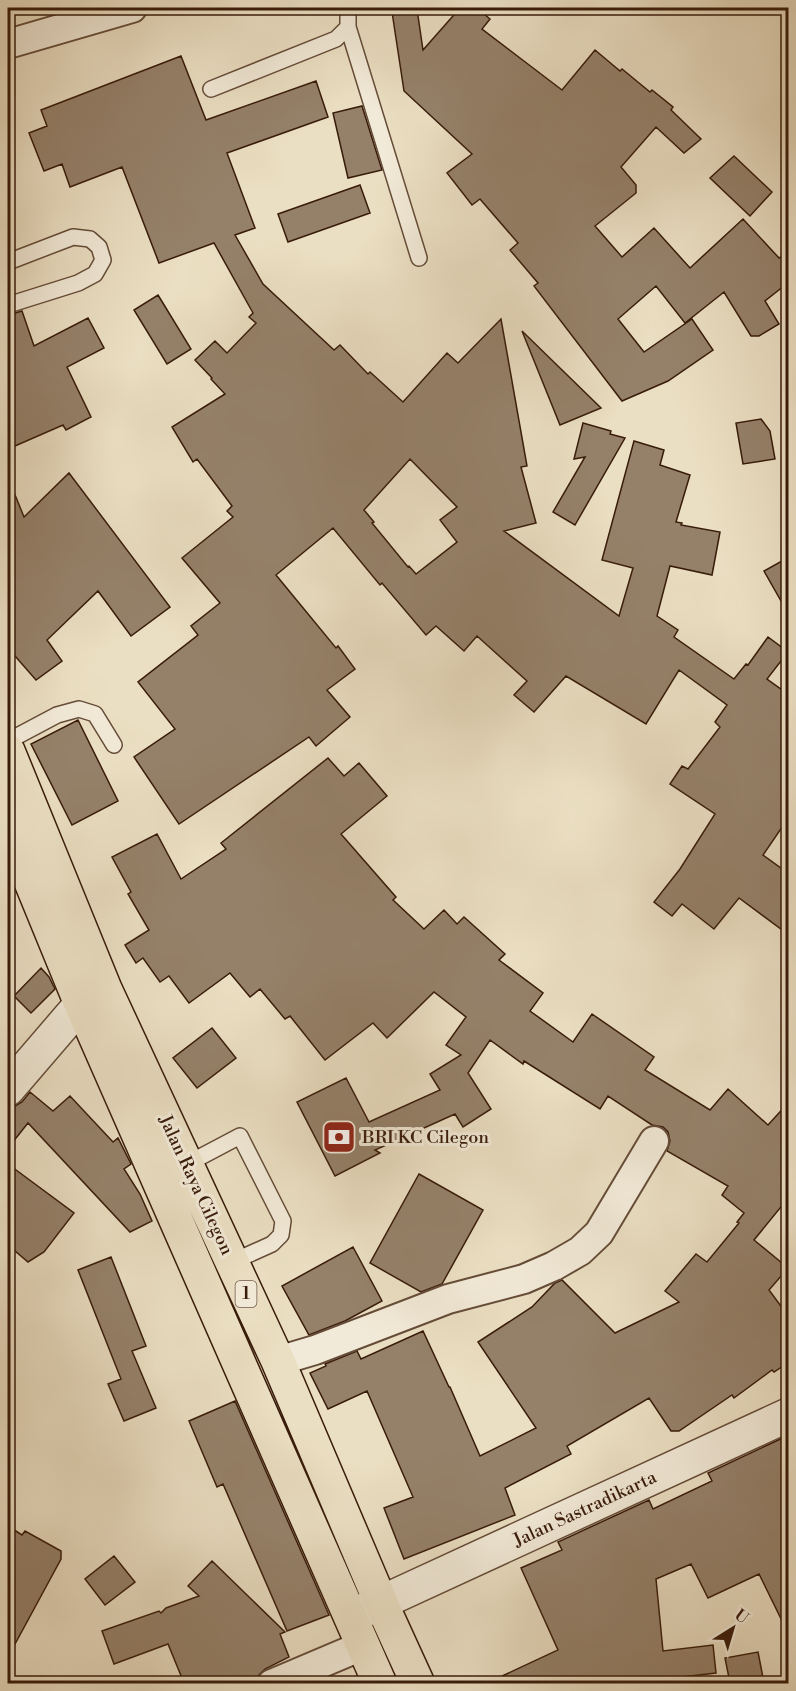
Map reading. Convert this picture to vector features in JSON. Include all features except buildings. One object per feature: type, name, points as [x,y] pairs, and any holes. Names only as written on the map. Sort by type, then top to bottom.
[{"type":"highway","name":"Jalan Raya Cilegon","points":[[8,751],[93,997],[380,1683]]},
{"type":"highway","name":"Jalan Raya Cilegon","points":[[8,826],[93,997],[187,1164],[278,1362],[381,1603],[418,1683]]},
{"type":"street","points":[[8,44],[132,8]]},
{"type":"street","points":[[8,1089],[93,997]]},
{"type":"street","points":[[278,1362],[448,1299],[524,1279],[580,1251],[599,1233],[654,1140]]},
{"type":"street","name":"Jalan Sastradikarta","points":[[358,1630],[381,1603],[789,1415]]},
{"type":"street","points":[[272,1683],[358,1630]]},
{"type":"lane","points":[[348,8],[348,27],[418,258]]},
{"type":"lane","points":[[211,89],[336,39],[348,27]]},
{"type":"lane","points":[[8,262],[73,237],[90,238],[99,247],[103,260],[95,274],[78,283],[8,305]]},
{"type":"lane","points":[[8,741],[57,715],[79,709],[95,714],[114,745]]},
{"type":"lane","points":[[187,1164],[240,1136],[283,1221],[281,1235],[272,1244],[231,1262]]},
{"type":"place","name":"BRI KC Cilegon","points":[[339,1137]]}]
